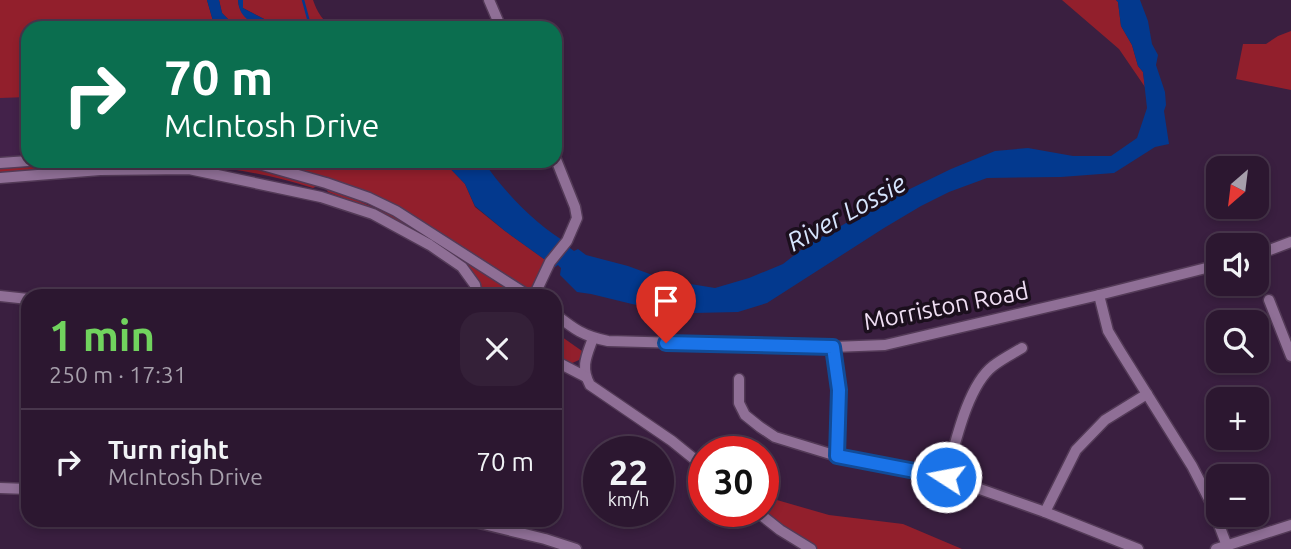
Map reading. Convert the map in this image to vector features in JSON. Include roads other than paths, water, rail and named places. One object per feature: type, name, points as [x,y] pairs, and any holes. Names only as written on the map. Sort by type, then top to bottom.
[{"type":"street","points":[[489,0],[498,21]]},
{"type":"street","points":[[0,163],[21,161]]},
{"type":"street","points":[[0,178],[76,168]]},
{"type":"street","points":[[166,168],[189,169],[321,197],[373,214],[421,240],[462,267],[474,289]]},
{"type":"street","points":[[274,168],[326,183],[397,211],[520,289]]},
{"type":"street","points":[[535,289],[550,262],[567,241],[577,218],[577,211],[559,168]]},
{"type":"street","points":[[321,197],[326,183]]},
{"type":"street","points":[[1269,250],[1291,242]]},
{"type":"street","name":"Morriston Road","points":[[593,338],[608,341],[833,347],[885,345],[1206,268]]},
{"type":"street","points":[[1099,295],[1108,331],[1210,501],[1221,547],[1291,525]]},
{"type":"street","points":[[0,296],[21,298]]},
{"type":"street","points":[[1269,300],[1289,349]]},
{"type":"street","points":[[562,319],[580,333],[593,338],[584,368],[590,385],[688,454]]},
{"type":"street","points":[[833,347],[839,390],[837,456]]},
{"type":"street","points":[[946,477],[964,415],[979,382],[992,366],[1022,348]]},
{"type":"street","points":[[562,365],[586,377]]},
{"type":"street","points":[[739,379],[739,403],[745,415],[775,436],[837,456],[946,477],[1138,549]]},
{"type":"street","points":[[1045,512],[1076,450],[1105,420],[1147,394]]},
{"type":"street","points":[[0,488],[21,489]]},
{"type":"street","points":[[496,527],[576,549]]},
{"type":"street","points":[[776,527],[811,549]]},
{"type":"water","points":[[207,0],[219,0],[222,13],[228,21],[213,21]]},
{"type":"water","points":[[238,0],[243,0],[243,8],[271,21],[251,21],[241,11]]},
{"type":"water","points":[[1116,0],[1140,0],[1148,21],[1152,44],[1158,55],[1156,65],[1165,92],[1164,111],[1169,144],[1155,147],[1114,173],[987,178],[949,192],[884,228],[767,303],[738,312],[693,313],[662,310],[577,292],[560,275],[561,268],[558,265],[555,267],[475,206],[465,184],[450,168],[488,168],[522,208],[574,251],[578,249],[586,255],[666,280],[715,288],[783,264],[806,246],[881,203],[995,151],[1028,148],[1073,156],[1111,156],[1137,138],[1147,108],[1143,72],[1121,26]]},
{"type":"waterway","points":[[303,0],[309,21]]},
{"type":"water label","name":"River Lossie","points":[[846,212]]}]
